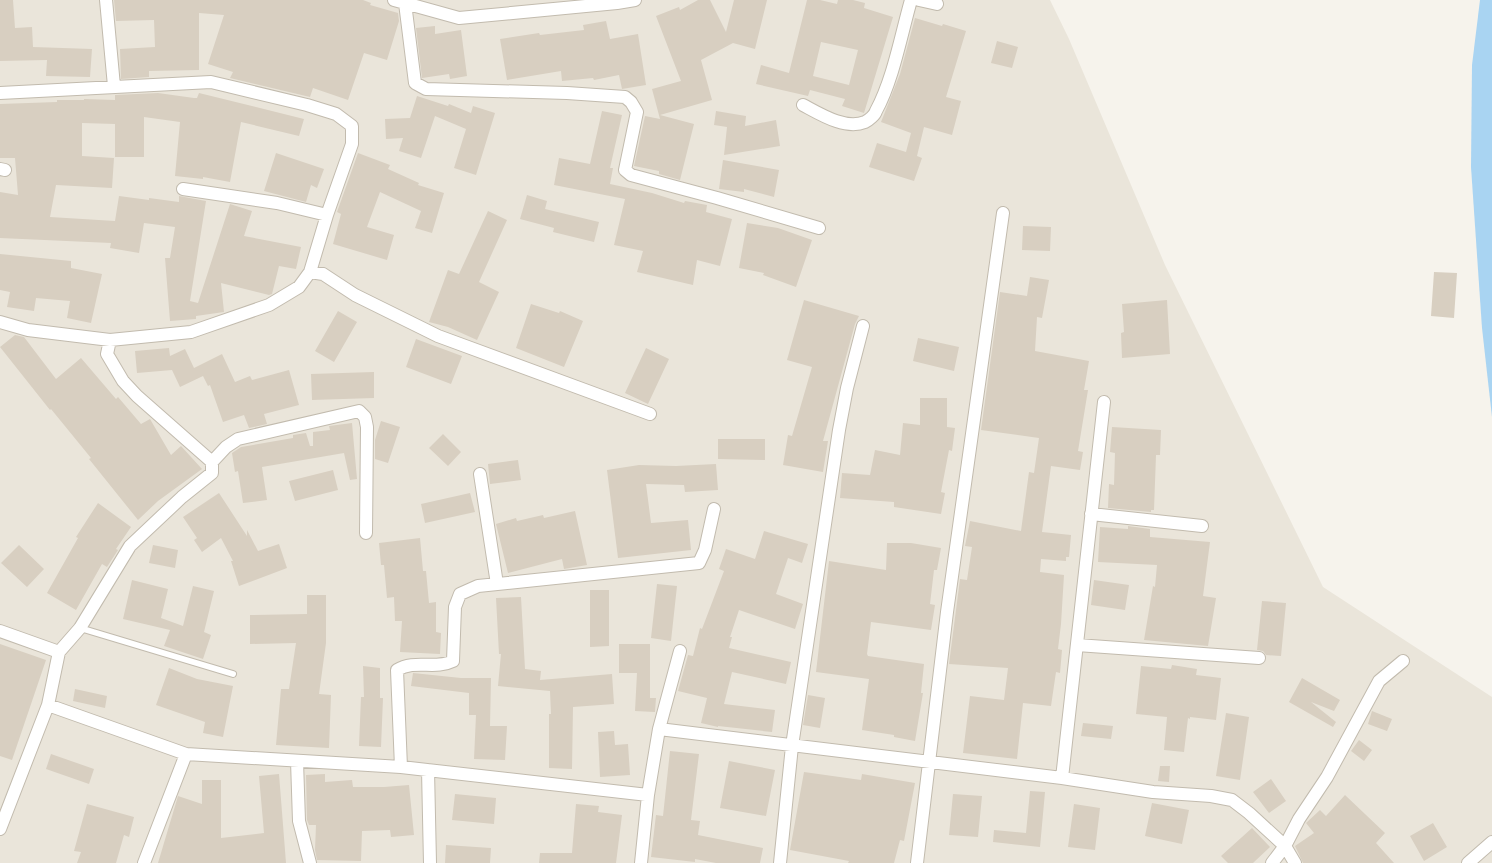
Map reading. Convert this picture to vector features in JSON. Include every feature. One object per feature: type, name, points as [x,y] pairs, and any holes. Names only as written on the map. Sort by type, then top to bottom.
[{"type":"street","points":[[106,0],[114,86]]},
{"type":"street","points":[[635,0],[459,18],[399,2],[415,83],[426,88],[625,97],[632,102],[637,112],[625,170],[631,175],[819,228]]},
{"type":"street","points":[[803,105],[822,116],[850,124],[865,122],[876,113],[890,75],[911,0]]},
{"type":"street","points":[[919,0],[937,4]]},
{"type":"street","points":[[0,93],[211,82],[307,105],[336,114],[352,126],[352,144],[327,214],[310,272],[299,287],[269,304],[191,332],[110,340],[28,330],[0,322]]},
{"type":"street","points":[[183,189],[277,203],[327,214]]},
{"type":"street","points":[[917,863],[949,602],[1003,213]]},
{"type":"street","points":[[310,272],[323,274],[355,295],[438,336],[650,414]]},
{"type":"street","points":[[780,863],[792,746],[841,422],[847,388],[863,326]]},
{"type":"street","points":[[110,340],[107,354],[124,381],[138,396],[212,462]]},
{"type":"street","points":[[1062,778],[1104,402]]},
{"type":"street","points":[[0,829],[48,704],[59,652],[80,628],[130,546],[182,497],[212,473],[212,462],[226,448],[238,439],[359,411],[366,417],[368,427],[366,534]]},
{"type":"street","points":[[480,474],[497,584]]},
{"type":"street","points":[[401,766],[397,670],[406,665],[446,664],[453,660],[455,607],[460,594],[478,586],[699,563],[705,550],[714,509]]},
{"type":"street","points":[[1091,514],[1202,526]]},
{"type":"street","points":[[0,630],[59,652]]},
{"type":"street","points":[[1077,646],[1259,658]]},
{"type":"street","points":[[641,863],[648,795],[659,729],[680,651]]},
{"type":"street","points":[[1272,863],[1285,846],[1299,819],[1328,777],[1379,681],[1403,660]]},
{"type":"street","points":[[48,704],[186,754],[401,766],[648,795]]},
{"type":"street","points":[[659,729],[1062,778],[1153,792],[1211,796],[1232,800],[1285,846],[1295,863]]},
{"type":"street","points":[[144,863],[186,754]]},
{"type":"street","points":[[297,761],[299,821],[310,863]]},
{"type":"street","points":[[428,770],[430,863]]},
{"type":"street","points":[[1468,863],[1492,842]]},
{"type":"lane","points":[[80,628],[233,674]]},
{"type":"shaded area","points":[[0,0],[1050,0],[1069,39],[1165,265],[1323,587],[1492,697],[1492,863],[0,863]]},
{"type":"water","points":[[1480,0],[1492,0],[1492,417],[1482,328],[1471,167],[1472,65]]},
{"type":"building","points":[[0,0],[13,0],[15,28],[32,27],[33,47],[92,49],[90,77],[46,76],[47,60],[0,61]]},
{"type":"building","points":[[114,0],[363,0],[371,3],[370,5],[398,13],[399,21],[387,60],[364,53],[348,100],[313,88],[310,97],[230,78],[233,72],[208,64],[224,15],[199,13],[199,70],[149,71],[149,77],[121,79],[120,49],[155,47],[154,20],[116,21]]},
{"type":"building","points":[[698,0],[710,0],[726,32],[734,0],[767,0],[755,49],[733,43],[701,60],[712,100],[660,115],[694,124],[680,180],[659,174],[659,171],[634,166],[645,116],[660,119],[652,89],[681,81],[656,16],[679,7],[680,10]]},
{"type":"building","points":[[807,0],[820,0],[837,4],[838,0],[853,0],[865,3],[864,8],[893,17],[864,113],[842,106],[845,99],[810,90],[808,96],[756,84],[761,65],[789,73]],"holes":[[[821,42],[858,50],[849,85],[813,76]]]},
{"type":"building","points":[[915,18],[966,31],[946,97],[961,101],[952,135],[924,127],[917,156],[922,158],[914,181],[869,167],[877,143],[906,152],[911,133],[881,122],[900,74]]},
{"type":"building","points":[[606,21],[610,39],[638,34],[646,85],[622,89],[619,75],[594,80],[593,78],[562,81],[561,71],[507,80],[500,39],[539,33],[540,35],[584,30],[583,25]]},
{"type":"building","points":[[435,26],[435,34],[461,30],[467,76],[450,79],[449,74],[422,78],[416,28]]},
{"type":"building","points":[[997,41],[1018,47],[1012,68],[991,63]]},
{"type":"building","points":[[158,93],[197,98],[199,93],[304,119],[299,136],[241,122],[230,182],[203,177],[203,179],[175,176],[180,122],[144,117],[144,157],[115,157],[115,124],[82,123],[82,156],[114,158],[112,188],[56,185],[50,217],[115,221],[119,196],[179,202],[179,196],[206,201],[190,301],[198,303],[230,204],[252,211],[244,236],[301,247],[296,269],[279,266],[272,294],[269,295],[221,283],[224,312],[196,316],[196,319],[170,321],[165,258],[170,258],[175,227],[144,223],[139,253],[110,248],[111,243],[0,238],[0,192],[18,195],[15,158],[0,158],[0,104],[84,99],[115,100],[115,95]]},
{"type":"building","points":[[417,96],[448,106],[449,104],[471,113],[473,106],[495,113],[476,175],[454,168],[466,129],[435,116],[421,158],[399,151],[403,138],[386,139],[385,119],[410,118]]},
{"type":"building","points":[[602,111],[622,115],[610,168],[613,168],[610,184],[652,193],[684,203],[685,201],[707,205],[706,212],[732,219],[720,266],[697,260],[693,285],[637,272],[643,251],[614,245],[625,199],[554,185],[559,158],[590,164]]},
{"type":"building","points":[[716,111],[746,116],[745,126],[776,120],[780,146],[724,155],[727,127],[714,125]]},
{"type":"building","points":[[276,153],[324,169],[317,188],[311,185],[306,202],[264,191]]},
{"type":"building","points":[[358,153],[390,165],[388,169],[419,183],[418,185],[444,193],[432,233],[415,228],[421,211],[380,192],[367,227],[394,235],[387,260],[333,244],[341,214],[337,212]]},
{"type":"building","points":[[723,160],[779,170],[774,197],[744,189],[744,192],[719,189]]},
{"type":"building","points":[[527,195],[547,201],[545,209],[599,222],[594,242],[553,232],[554,228],[520,219]]},
{"type":"building","points":[[488,211],[507,220],[479,282],[499,292],[477,340],[448,327],[429,322],[448,270],[459,274]]},
{"type":"building","points":[[747,223],[778,228],[812,240],[796,287],[763,275],[764,273],[739,268]]},
{"type":"building","points":[[1023,226],[1051,227],[1050,251],[1022,250]]},
{"type":"building","points":[[0,254],[71,261],[71,268],[102,274],[91,323],[67,318],[70,301],[36,298],[34,311],[7,307],[10,292],[0,290]]},
{"type":"building","points":[[1434,272],[1457,273],[1454,318],[1431,316]]},
{"type":"building","points":[[1030,277],[1049,280],[1042,318],[1037,317],[1035,351],[1089,361],[1084,390],[1088,390],[1078,451],[1083,452],[1080,470],[1051,466],[1042,532],[1071,535],[1069,557],[1066,557],[1066,561],[1041,559],[1040,572],[1064,575],[1058,649],[1062,650],[1060,673],[1056,672],[1051,706],[1023,703],[1017,759],[963,753],[970,696],[1004,700],[1008,668],[949,664],[960,579],[967,580],[972,547],[965,546],[970,521],[1021,531],[1029,472],[1034,473],[1039,438],[981,430],[1000,292],[1027,296]]},
{"type":"building","points":[[804,300],[859,316],[855,324],[823,441],[828,441],[823,472],[783,465],[788,435],[792,436],[812,367],[787,360]]},
{"type":"building","points":[[1167,300],[1170,354],[1122,358],[1121,333],[1124,332],[1122,304]]},
{"type":"building","points":[[531,304],[559,313],[560,311],[583,321],[564,367],[516,348]]},
{"type":"building","points":[[338,311],[357,322],[334,362],[315,351]]},
{"type":"building","points":[[15,335],[24,337],[56,379],[81,358],[116,399],[118,397],[141,424],[150,419],[171,455],[181,446],[202,469],[158,501],[138,520],[89,459],[91,458],[0,347]]},
{"type":"building","points":[[918,338],[959,347],[954,371],[913,361]]},
{"type":"building","points":[[416,339],[462,356],[451,384],[406,367]]},
{"type":"building","points":[[169,348],[170,356],[185,349],[194,368],[222,354],[235,382],[250,376],[252,380],[289,370],[299,405],[264,414],[267,424],[249,428],[244,415],[223,422],[210,385],[208,386],[203,376],[180,387],[172,370],[137,373],[135,351]]},
{"type":"building","points":[[646,348],[669,359],[648,404],[625,393]]},
{"type":"building","points":[[374,372],[374,398],[312,400],[311,374]]},
{"type":"building","points":[[920,398],[947,398],[947,427],[955,428],[952,451],[949,450],[941,492],[945,493],[941,514],[894,507],[894,502],[840,498],[842,473],[870,475],[875,450],[900,455],[903,423],[920,425]]},
{"type":"building","points":[[381,421],[400,427],[388,463],[375,459],[375,440]]},
{"type":"building","points":[[352,423],[357,479],[350,480],[344,453],[262,467],[267,500],[243,503],[238,471],[235,472],[232,453],[241,447],[293,438],[293,435],[306,433],[310,446],[313,446],[313,432],[330,430],[329,426]]},
{"type":"building","points":[[1112,427],[1161,430],[1160,455],[1156,455],[1154,510],[1151,510],[1151,512],[1108,508],[1109,484],[1114,485],[1115,453],[1110,452]]},
{"type":"building","points":[[443,434],[461,452],[448,466],[429,448]]},
{"type":"building","points":[[718,439],[765,439],[765,460],[718,459]]},
{"type":"building","points":[[518,460],[521,480],[490,484],[488,464]]},
{"type":"building","points":[[716,464],[718,490],[685,492],[684,485],[646,484],[651,523],[688,520],[691,550],[618,558],[607,470],[639,465]]},
{"type":"building","points":[[333,470],[338,490],[295,501],[289,481]]},
{"type":"building","points":[[219,493],[247,536],[247,530],[258,551],[279,544],[287,568],[239,586],[231,561],[233,561],[221,538],[202,552],[194,540],[197,538],[183,517]]},
{"type":"building","points":[[470,493],[475,512],[425,523],[421,504]]},
{"type":"building","points":[[98,503],[131,527],[116,549],[118,550],[107,567],[102,564],[76,610],[47,593],[78,538],[76,537]]},
{"type":"building","points":[[575,511],[587,565],[564,569],[562,559],[508,573],[496,524],[516,518],[517,521],[543,515],[544,518]]},
{"type":"building","points":[[1128,526],[1150,529],[1150,537],[1210,542],[1203,596],[1216,598],[1208,646],[1144,640],[1153,586],[1155,587],[1157,565],[1098,562],[1100,527],[1128,529]]},
{"type":"building","points":[[764,531],[808,544],[802,563],[788,558],[776,594],[803,604],[795,629],[739,610],[730,637],[732,637],[729,648],[791,662],[786,684],[732,672],[724,704],[775,710],[772,732],[718,727],[701,723],[707,698],[678,691],[688,655],[693,656],[700,628],[702,629],[724,571],[719,569],[726,549],[755,559]]},
{"type":"building","points":[[420,538],[423,571],[426,571],[429,603],[436,602],[436,632],[441,633],[440,654],[400,652],[402,621],[395,621],[394,597],[387,598],[384,565],[381,565],[379,543]]},
{"type":"building","points":[[887,543],[911,543],[941,548],[937,570],[934,570],[930,604],[935,605],[931,630],[871,622],[868,656],[924,664],[921,693],[923,693],[915,741],[894,737],[894,735],[862,730],[869,679],[816,672],[829,561],[886,570]]},
{"type":"building","points":[[19,545],[44,569],[27,587],[1,563]]},
{"type":"building","points":[[153,545],[178,550],[175,568],[149,563]]},
{"type":"building","points":[[132,580],[168,589],[161,618],[183,626],[193,586],[214,591],[204,632],[211,635],[203,659],[164,646],[170,630],[123,619]]},
{"type":"building","points":[[1094,580],[1129,585],[1125,610],[1091,605]]},
{"type":"building","points":[[657,584],[677,586],[671,641],[651,638]]},
{"type":"building","points":[[590,590],[609,590],[609,646],[590,647]]},
{"type":"building","points":[[307,595],[326,595],[326,643],[319,694],[331,695],[329,748],[276,745],[281,689],[289,689],[296,643],[250,644],[250,615],[307,614]]},
{"type":"building","points":[[521,597],[525,669],[541,671],[540,680],[612,674],[614,704],[573,707],[572,769],[549,768],[550,691],[498,686],[501,654],[499,654],[496,598]]},
{"type":"building","points":[[1262,601],[1286,603],[1281,656],[1266,655],[1263,651],[1257,650]]},
{"type":"building","points":[[0,644],[46,660],[12,760],[0,756]]},
{"type":"building","points":[[619,644],[650,644],[650,698],[656,698],[655,712],[635,711],[637,673],[619,673]]},
{"type":"building","points":[[1172,665],[1197,669],[1196,675],[1221,678],[1216,720],[1188,718],[1184,752],[1164,750],[1167,717],[1136,714],[1141,666],[1171,669]]},
{"type":"building","points":[[363,666],[380,668],[380,698],[383,698],[381,747],[359,746],[361,697],[364,697]]},
{"type":"building","points":[[169,668],[197,679],[233,686],[223,737],[203,733],[205,722],[156,705]]},
{"type":"building","points":[[413,673],[461,678],[491,678],[490,726],[507,726],[505,760],[474,759],[476,715],[469,715],[469,693],[411,686]]},
{"type":"building","points":[[1302,678],[1340,700],[1334,711],[1311,702],[1336,722],[1333,727],[1289,702]]},
{"type":"building","points":[[75,689],[107,696],[105,708],[73,701]]},
{"type":"building","points":[[808,695],[825,698],[820,728],[803,725]]},
{"type":"building","points":[[1372,711],[1392,719],[1387,731],[1368,724]]},
{"type":"building","points":[[1226,713],[1249,717],[1240,780],[1216,776]]},
{"type":"building","points":[[1083,723],[1113,726],[1111,739],[1081,736]]},
{"type":"building","points":[[614,731],[615,745],[628,744],[630,775],[600,777],[598,732]]},
{"type":"building","points":[[1359,740],[1372,750],[1364,761],[1351,751]]},
{"type":"building","points":[[670,751],[699,754],[691,820],[700,821],[698,835],[763,848],[760,863],[716,863],[695,859],[695,862],[651,857],[656,815],[663,816]]},
{"type":"building","points":[[51,754],[94,769],[89,784],[46,769]]},
{"type":"building","points":[[729,761],[775,770],[766,816],[720,808]]},
{"type":"building","points":[[1160,766],[1170,766],[1169,782],[1158,781]]},
{"type":"building","points":[[804,772],[861,780],[862,774],[915,783],[904,841],[900,840],[894,863],[848,863],[849,861],[790,850]]},
{"type":"building","points":[[279,774],[286,863],[158,863],[178,796],[202,804],[202,780],[221,780],[221,838],[264,833],[259,776]]},
{"type":"building","points":[[325,774],[325,782],[352,780],[353,787],[409,785],[414,835],[391,837],[390,830],[362,831],[361,861],[317,860],[315,850],[316,825],[309,825],[307,820],[306,775]]},
{"type":"building","points":[[1271,779],[1286,801],[1269,813],[1253,792]]},
{"type":"building","points":[[1030,791],[1045,792],[1040,847],[993,842],[994,830],[1026,833]]},
{"type":"building","points":[[455,794],[496,798],[494,824],[452,820]]},
{"type":"building","points":[[953,794],[982,796],[978,837],[949,835]]},
{"type":"building","points":[[1345,795],[1385,833],[1376,843],[1394,863],[1303,863],[1295,846],[1314,833],[1306,823],[1320,810],[1326,816]]},
{"type":"building","points":[[1152,803],[1189,810],[1182,844],[1145,836]]},
{"type":"building","points":[[87,804],[134,817],[129,837],[124,835],[116,863],[77,863],[81,852],[74,851]]},
{"type":"building","points":[[576,804],[599,806],[598,812],[622,815],[616,863],[539,863],[540,853],[572,853]]},
{"type":"building","points":[[1074,804],[1100,808],[1095,850],[1068,847]]},
{"type":"building","points":[[1433,823],[1447,847],[1424,861],[1410,836]]},
{"type":"building","points":[[1252,828],[1270,847],[1253,863],[1228,863],[1221,856]]},
{"type":"building","points":[[446,845],[491,848],[490,863],[445,863]]}]
